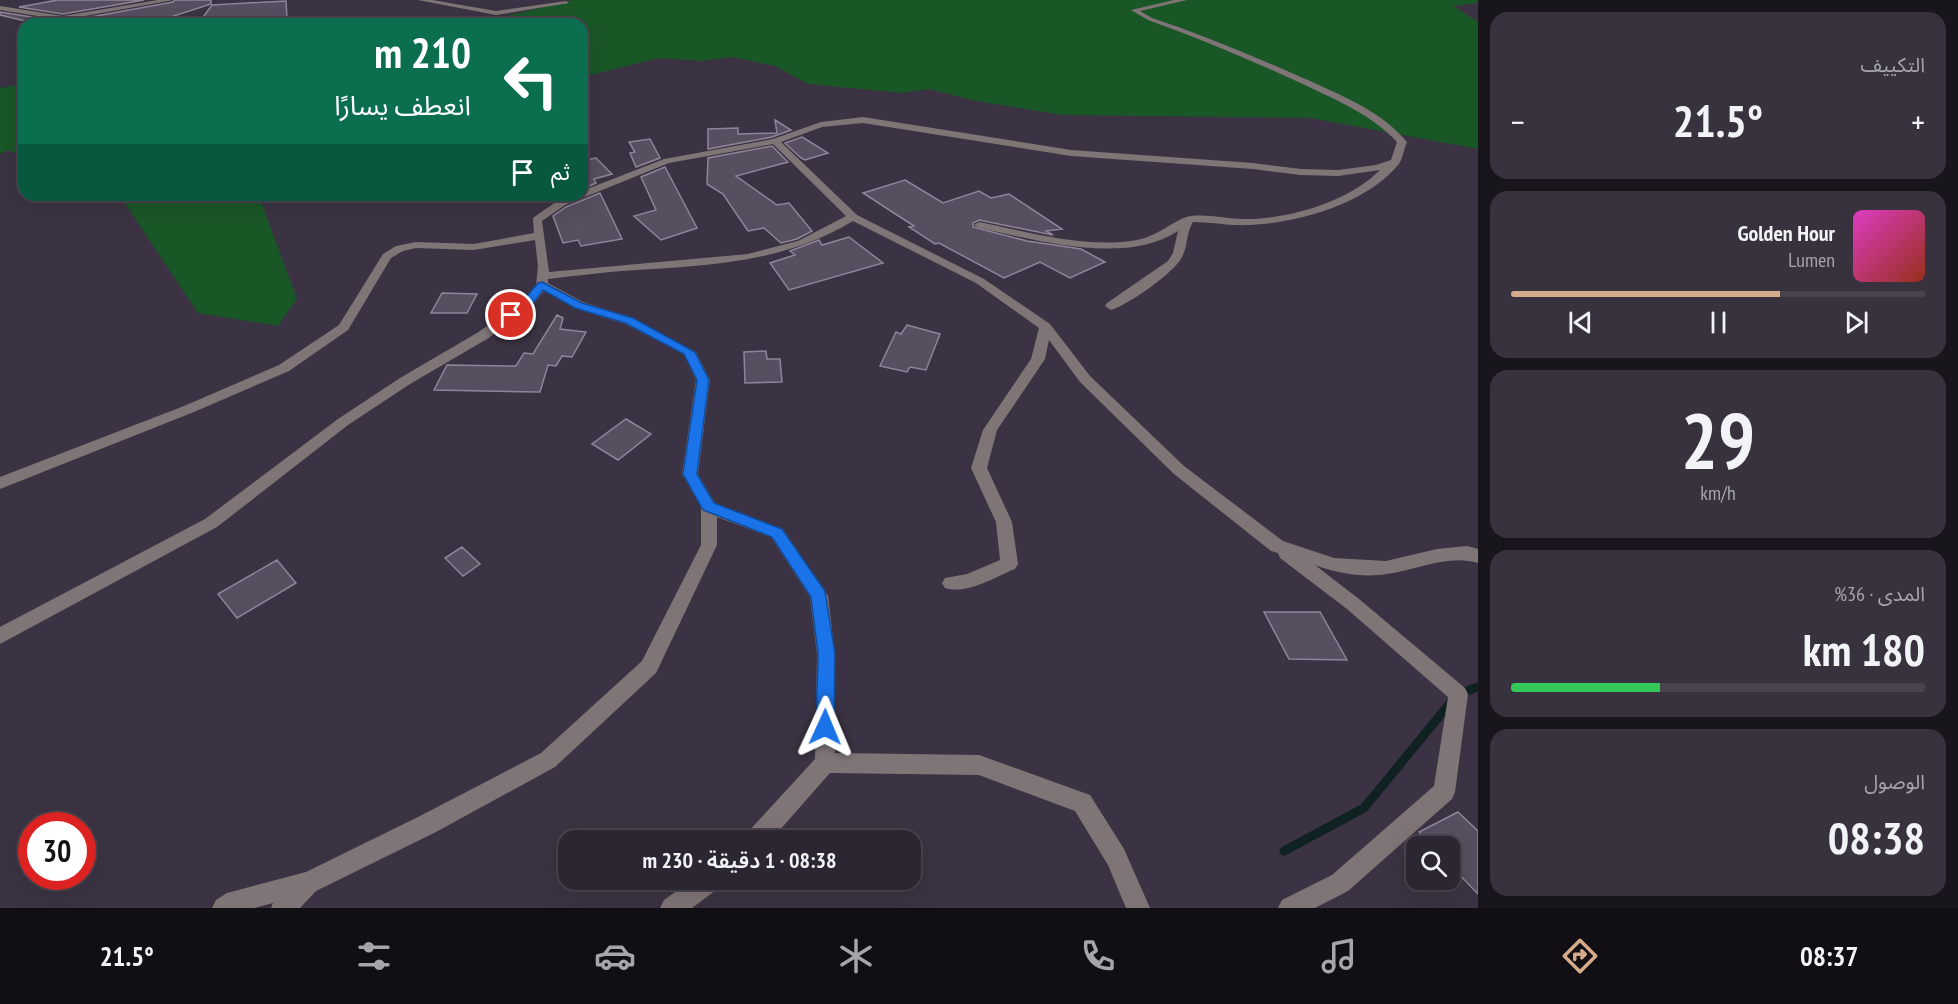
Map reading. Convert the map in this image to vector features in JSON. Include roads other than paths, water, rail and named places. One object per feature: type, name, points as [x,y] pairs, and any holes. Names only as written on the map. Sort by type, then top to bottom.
[{"type":"street","points":[[4,7],[63,18],[170,0]]},
{"type":"street","points":[[421,0],[496,13],[566,3]]},
{"type":"street","points":[[979,225],[1059,240],[1108,245],[1155,238],[1190,219],[1215,218],[1248,222],[1286,217],[1341,199],[1373,183],[1395,162],[1402,142],[1392,130],[1372,116],[1257,59],[1150,19],[1134,10],[1184,0]]},
{"type":"street","points":[[588,193],[667,161],[776,141],[821,126],[863,120],[1071,153],[1253,166],[1300,172],[1338,173],[1378,168],[1395,162]]},
{"type":"street","points":[[776,141],[853,217],[912,244],[980,281],[1046,327],[1085,379],[1179,470],[1353,604],[1458,694],[1444,792],[1340,883],[1290,908]]},
{"type":"street","points":[[0,636],[211,523],[343,422],[405,381],[482,336],[526,305],[542,280],[544,266],[537,220],[566,201]]},
{"type":"street","points":[[542,280],[751,258],[819,238],[853,217]]},
{"type":"street","points":[[1112,306],[1145,284],[1175,259],[1182,229],[1190,219]]},
{"type":"street","points":[[0,483],[189,409],[284,368],[344,327],[387,256],[400,248],[416,245],[440,248],[474,247],[538,236]]},
{"type":"street","points":[[224,908],[235,901],[308,883],[428,824],[548,760],[649,667],[709,545],[709,507],[690,474],[703,380],[689,352],[629,321],[579,305],[542,280]]},
{"type":"street","points":[[951,583],[969,581],[1009,564],[1004,522],[979,468],[990,430],[1038,359],[1046,327]]},
{"type":"street","points":[[709,507],[777,533],[819,596],[826,654],[825,763],[766,830]]},
{"type":"street","points":[[1276,546],[1334,565],[1386,568],[1437,556],[1467,553],[1478,556]]},
{"type":"street","points":[[825,763],[979,765],[1082,803],[1116,857],[1138,908]]},
{"type":"street","points":[[283,908],[308,883]]},
{"type":"street","points":[[672,908],[697,890]]},
{"type":"waterway","points":[[1458,694],[1478,687]]},
{"type":"waterway","points":[[1284,851],[1364,808],[1451,702]]}]
